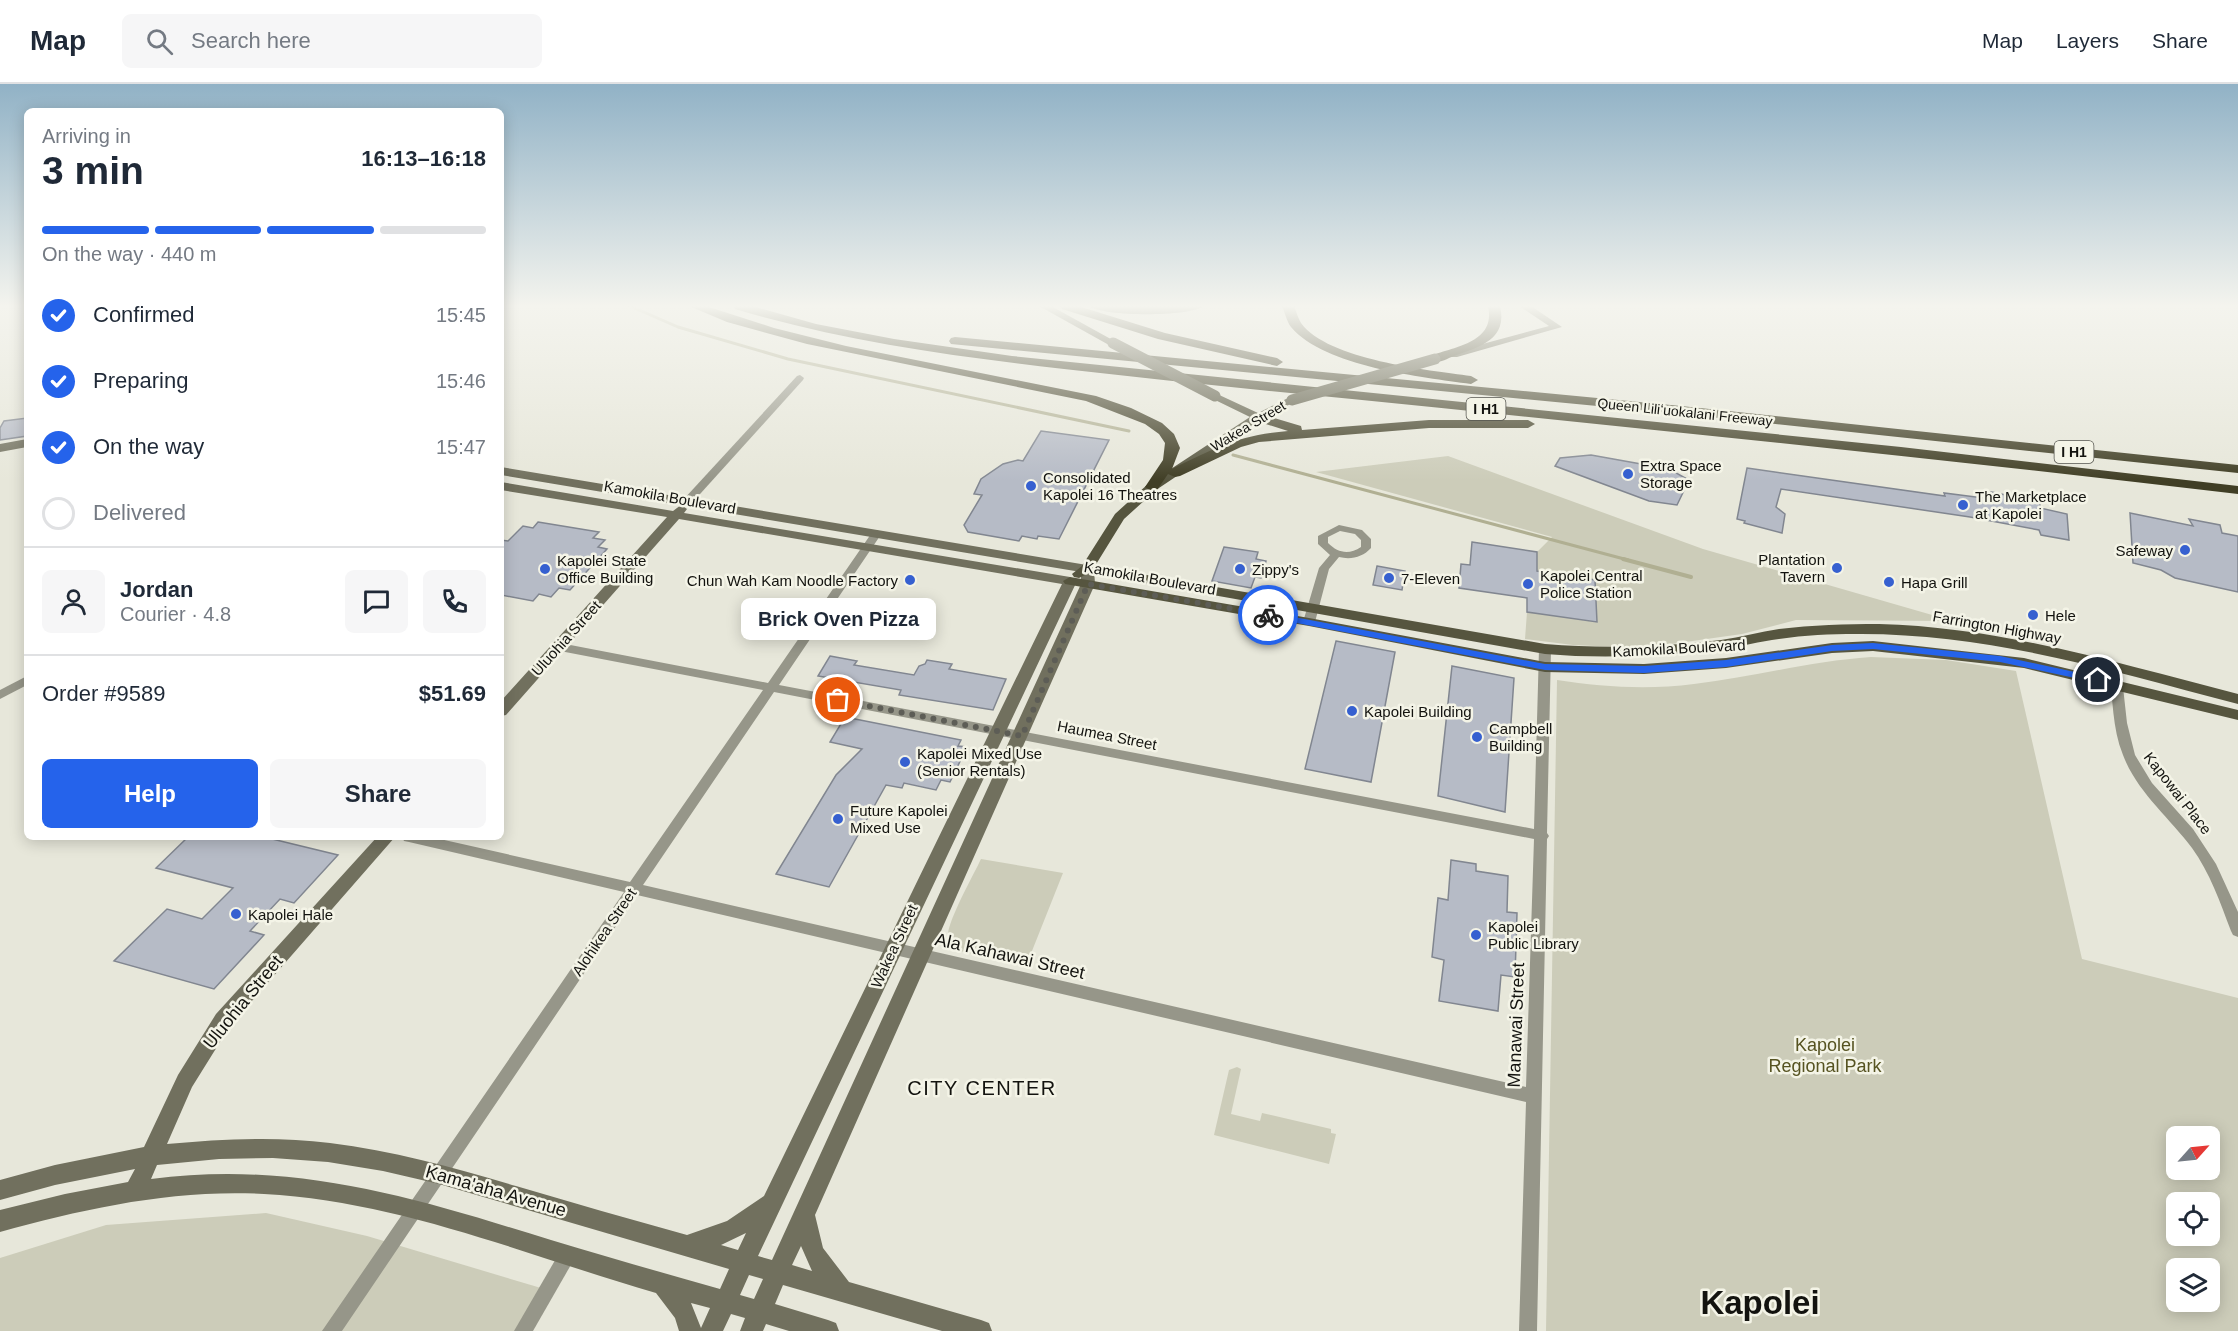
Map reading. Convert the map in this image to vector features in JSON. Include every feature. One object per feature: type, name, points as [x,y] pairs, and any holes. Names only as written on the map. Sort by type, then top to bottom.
[{"type":"highway","points":[[922,364],[1063,393],[1120,408],[1162,431],[1172,444],[1173,454],[1152,488]]},
{"type":"highway","points":[[1017,364],[1143,375]]},
{"type":"highway","name":"Queen Liliʻuokalani Freeway","points":[[1056,364],[1143,375],[1579,418],[2238,490]]},
{"type":"highway","name":"Queen Liliʻuokalani Freeway","points":[[1193,364],[2238,469]]},
{"type":"highway","points":[[1296,364],[1537,398]]},
{"type":"highway","points":[[1384,364],[1547,392],[1746,412],[1911,435]]},
{"type":"highway","points":[[1258,417],[1286,427],[1334,431]]},
{"type":"highway","points":[[1174,473],[1248,440],[1429,424],[1554,424],[1922,460],[2047,468]]},
{"type":"main road","points":[[1153,364],[1258,417]]},
{"type":"main road","name":"Wakea Street","points":[[1070,581],[1087,569],[1119,517],[1152,488],[1258,417],[1292,400],[1417,364]]},
{"type":"main road","points":[[1218,398],[1234,416],[1231,427],[1222,440]]},
{"type":"main road","name":"Kamokila Boulevard","points":[[1087,569],[1311,615],[1545,667],[1644,669],[1726,663],[1795,654]]},
{"type":"main road","name":"Kamokila Boulevard","points":[[1070,581],[1545,649],[1588,653],[1719,645],[1780,633]]},
{"type":"main road","name":"Farrington Highway","points":[[1780,633],[1880,629],[1955,634],[2048,651],[2238,699]]},
{"type":"main road","name":"Farrington Highway","points":[[1795,654],[1832,648],[1873,646],[2024,663],[2238,715]]},
{"type":"street","name":"Uluohia Street","points":[[504,708],[800,378]]},
{"type":"street","points":[[0,448],[24,444]]},
{"type":"street","points":[[0,458],[24,454]]},
{"type":"street","name":"Kamokila Boulevard","points":[[504,472],[1087,569]]},
{"type":"street","name":"Kamokila Boulevard","points":[[504,486],[1070,581]]},
{"type":"street","name":"Alohikea Street","points":[[331,1331],[877,533]]},
{"type":"street","points":[[1311,615],[1324,568],[1336,554]]},
{"type":"street","name":"Wakea Street","points":[[756,1321],[1022,736],[1088,584],[1087,569]]},
{"type":"street","name":"Wakea Street","points":[[711,1331],[1070,581]]},
{"type":"street","name":"Haumea Street","points":[[560,646],[1542,836]]},
{"type":"street","name":"Manawai Street","points":[[1528,1331],[1545,649]]},
{"type":"street","name":"Kapowai Place","points":[[2115,669],[2120,720],[2129,755],[2149,787],[2207,859],[2218,878],[2238,931]]},
{"type":"street","points":[[0,695],[24,682]]},
{"type":"street","name":"Uluohia Street","points":[[135,1191],[185,1081],[223,1020],[384,840]]},
{"type":"street","name":"Ala Kahawai Street","points":[[422,840],[1533,1096]]},
{"type":"street","name":"Kama'aha Avenue","points":[[0,1190],[94,1164],[151,1155],[243,1147],[289,1148],[393,1161],[981,1331]]},
{"type":"street","points":[[0,1221],[76,1202],[135,1191],[179,1186],[262,1184],[341,1192],[414,1209],[725,1301],[756,1321],[817,1330]]},
{"type":"street","points":[[686,1247],[733,1230],[771,1203]]},
{"type":"street","points":[[804,1214],[812,1252],[824,1273],[844,1292]]},
{"type":"street","points":[[523,1331],[567,1256]]},
{"type":"street","points":[[660,1281],[677,1300],[689,1322],[690,1331]]},
{"type":"green space","points":[[1448,456],[1703,549],[1953,621],[1796,620],[1742,634],[1671,644],[1617,647],[1573,645],[1525,639],[1527,612],[1597,622],[1595,580],[1537,571],[1537,552],[1552,537],[1316,472]]},
{"type":"green space","name":"Kapolei Regional Park","points":[[1871,657],[1946,660],[2016,671],[2082,959],[2238,998],[2238,1331],[1546,1331],[1557,680],[1625,687],[1677,686],[1804,665]]},
{"type":"green space","points":[[981,859],[1063,873],[1030,956],[1020,953],[1016,964],[960,951],[952,945],[948,936],[952,920]]},
{"type":"green space","points":[[1237,1067],[1241,1069],[1231,1114],[1260,1121],[1262,1113],[1331,1129],[1331,1133],[1336,1134],[1329,1164],[1214,1135],[1229,1070]]},
{"type":"green space","points":[[266,1213],[367,1236],[541,1288],[518,1331],[0,1331],[0,1258],[106,1225]]},
{"type":"building","points":[[24,418],[24,436],[0,440],[0,428],[4,421]]},
{"type":"building","name":"Consolidated Kapolei 16 Theatres","points":[[1041,431],[1109,440],[1059,539],[1022,536],[1019,541],[968,532],[964,525],[982,495],[974,494],[981,479],[1003,464],[1023,461]]},
{"type":"building","name":"Extra Space Storage","points":[[1591,455],[1669,469],[1689,480],[1677,505],[1649,501],[1555,466],[1560,458]]},
{"type":"building","name":"The Marketplace at Kapolei","points":[[1747,468],[1945,496],[1944,493],[1991,499],[1991,492],[2040,502],[2040,508],[2067,514],[2069,540],[2041,535],[2039,530],[1970,517],[1781,489],[1776,507],[1785,514],[1782,533],[1737,519]]},
{"type":"building","name":"Safeway","points":[[2130,513],[2193,526],[2189,519],[2220,525],[2222,533],[2238,536],[2238,592],[2175,578],[2161,570],[2133,563]]},
{"type":"building","name":"Kapolei State Office Building","points":[[538,522],[599,532],[593,538],[605,540],[598,547],[607,549],[570,590],[559,588],[551,597],[539,594],[533,601],[504,596],[504,540],[508,541],[523,526],[533,528]]},
{"type":"building","name":"Kapolei Central Police Station","points":[[1472,542],[1537,552],[1537,571],[1595,580],[1597,622],[1527,612],[1527,598],[1459,588],[1461,564],[1470,565]]},
{"type":"building","name":"Zippy's","points":[[1224,547],[1258,552],[1256,559],[1266,561],[1261,578],[1255,577],[1251,588],[1212,581]]},
{"type":"building","name":"7-Eleven","points":[[1377,566],[1405,571],[1402,590],[1373,585]]},
{"type":"building","name":"Kapolei Building","points":[[1336,641],[1395,652],[1371,782],[1305,769]]},
{"type":"building","points":[[830,656],[857,661],[854,665],[914,675],[919,666],[925,664],[927,660],[952,664],[949,669],[1006,679],[993,710],[899,695],[901,690],[818,676]]},
{"type":"building","name":"Campbell Building","points":[[1452,666],[1514,678],[1505,812],[1438,796]]},
{"type":"building","points":[[845,717],[961,740],[958,746],[967,747],[950,782],[941,780],[936,790],[904,783],[902,788],[886,785],[829,887],[776,874],[836,775],[862,749],[830,742]]},
{"type":"building","name":"Kapolei Hale","points":[[185,840],[276,840],[338,855],[294,903],[280,899],[250,931],[264,935],[214,989],[114,961],[167,909],[202,919],[233,888],[156,868]]},
{"type":"building","name":"Kapolei Public Library","points":[[1451,860],[1476,864],[1476,871],[1508,876],[1507,912],[1517,913],[1515,977],[1501,975],[1498,1011],[1439,1001],[1444,960],[1432,957],[1438,898],[1448,900]]},
{"type":"waterway","points":[[813,364],[1129,431]]},
{"type":"waterway","points":[[1233,455],[1628,560]]},
{"type":"waterway","points":[[1623,559],[1691,577]]},
{"type":"way so far","points":[[838,700],[1022,736],[1088,584],[1268,615]]},
{"type":"place","name":"Extra Space Storage","points":[[1628,474]]},
{"type":"place","name":"Consolidated Kapolei 16 Theatres","points":[[1031,486]]},
{"type":"place","name":"The Marketplace at Kapolei","points":[[1963,505]]},
{"type":"place","name":"Safeway","points":[[2185,550]]},
{"type":"place","name":"Plantation Tavern","points":[[1837,568]]},
{"type":"place","name":"Kapolei State Office Building","points":[[545,569]]},
{"type":"place","name":"Zippy's","points":[[1240,569]]},
{"type":"place","name":"7-Eleven","points":[[1389,578]]},
{"type":"place","name":"Chun Wah Kam Noodle Factory","points":[[910,580]]},
{"type":"place","name":"Hapa Grill","points":[[1889,582]]},
{"type":"place","name":"Kapolei Central Police Station","points":[[1528,584]]},
{"type":"place","name":"Hele","points":[[2033,615]]},
{"type":"place","name":"Brick Oven Pizza","points":[[838,700]]},
{"type":"place","name":"Kapolei Building","points":[[1352,711]]},
{"type":"place","name":"Campbell Building","points":[[1477,737]]},
{"type":"place","name":"Kapolei Mixed Use (Senior Rentals)","points":[[905,762]]},
{"type":"place","name":"Future Kapolei Mixed Use","points":[[838,819]]},
{"type":"place","name":"Kapolei Hale","points":[[236,914]]},
{"type":"place","name":"Kapolei Public Library","points":[[1476,935]]},
{"type":"district","name":"CITY CENTER","points":[[982,1088]]},
{"type":"district","name":"Kapolei","points":[[1760,1302]]},
{"type":"route","points":[[1268,615],[1545,667],[1644,669],[1726,663],[1832,648],[1873,646],[2000,659],[2058,669],[2098,680]]}]
